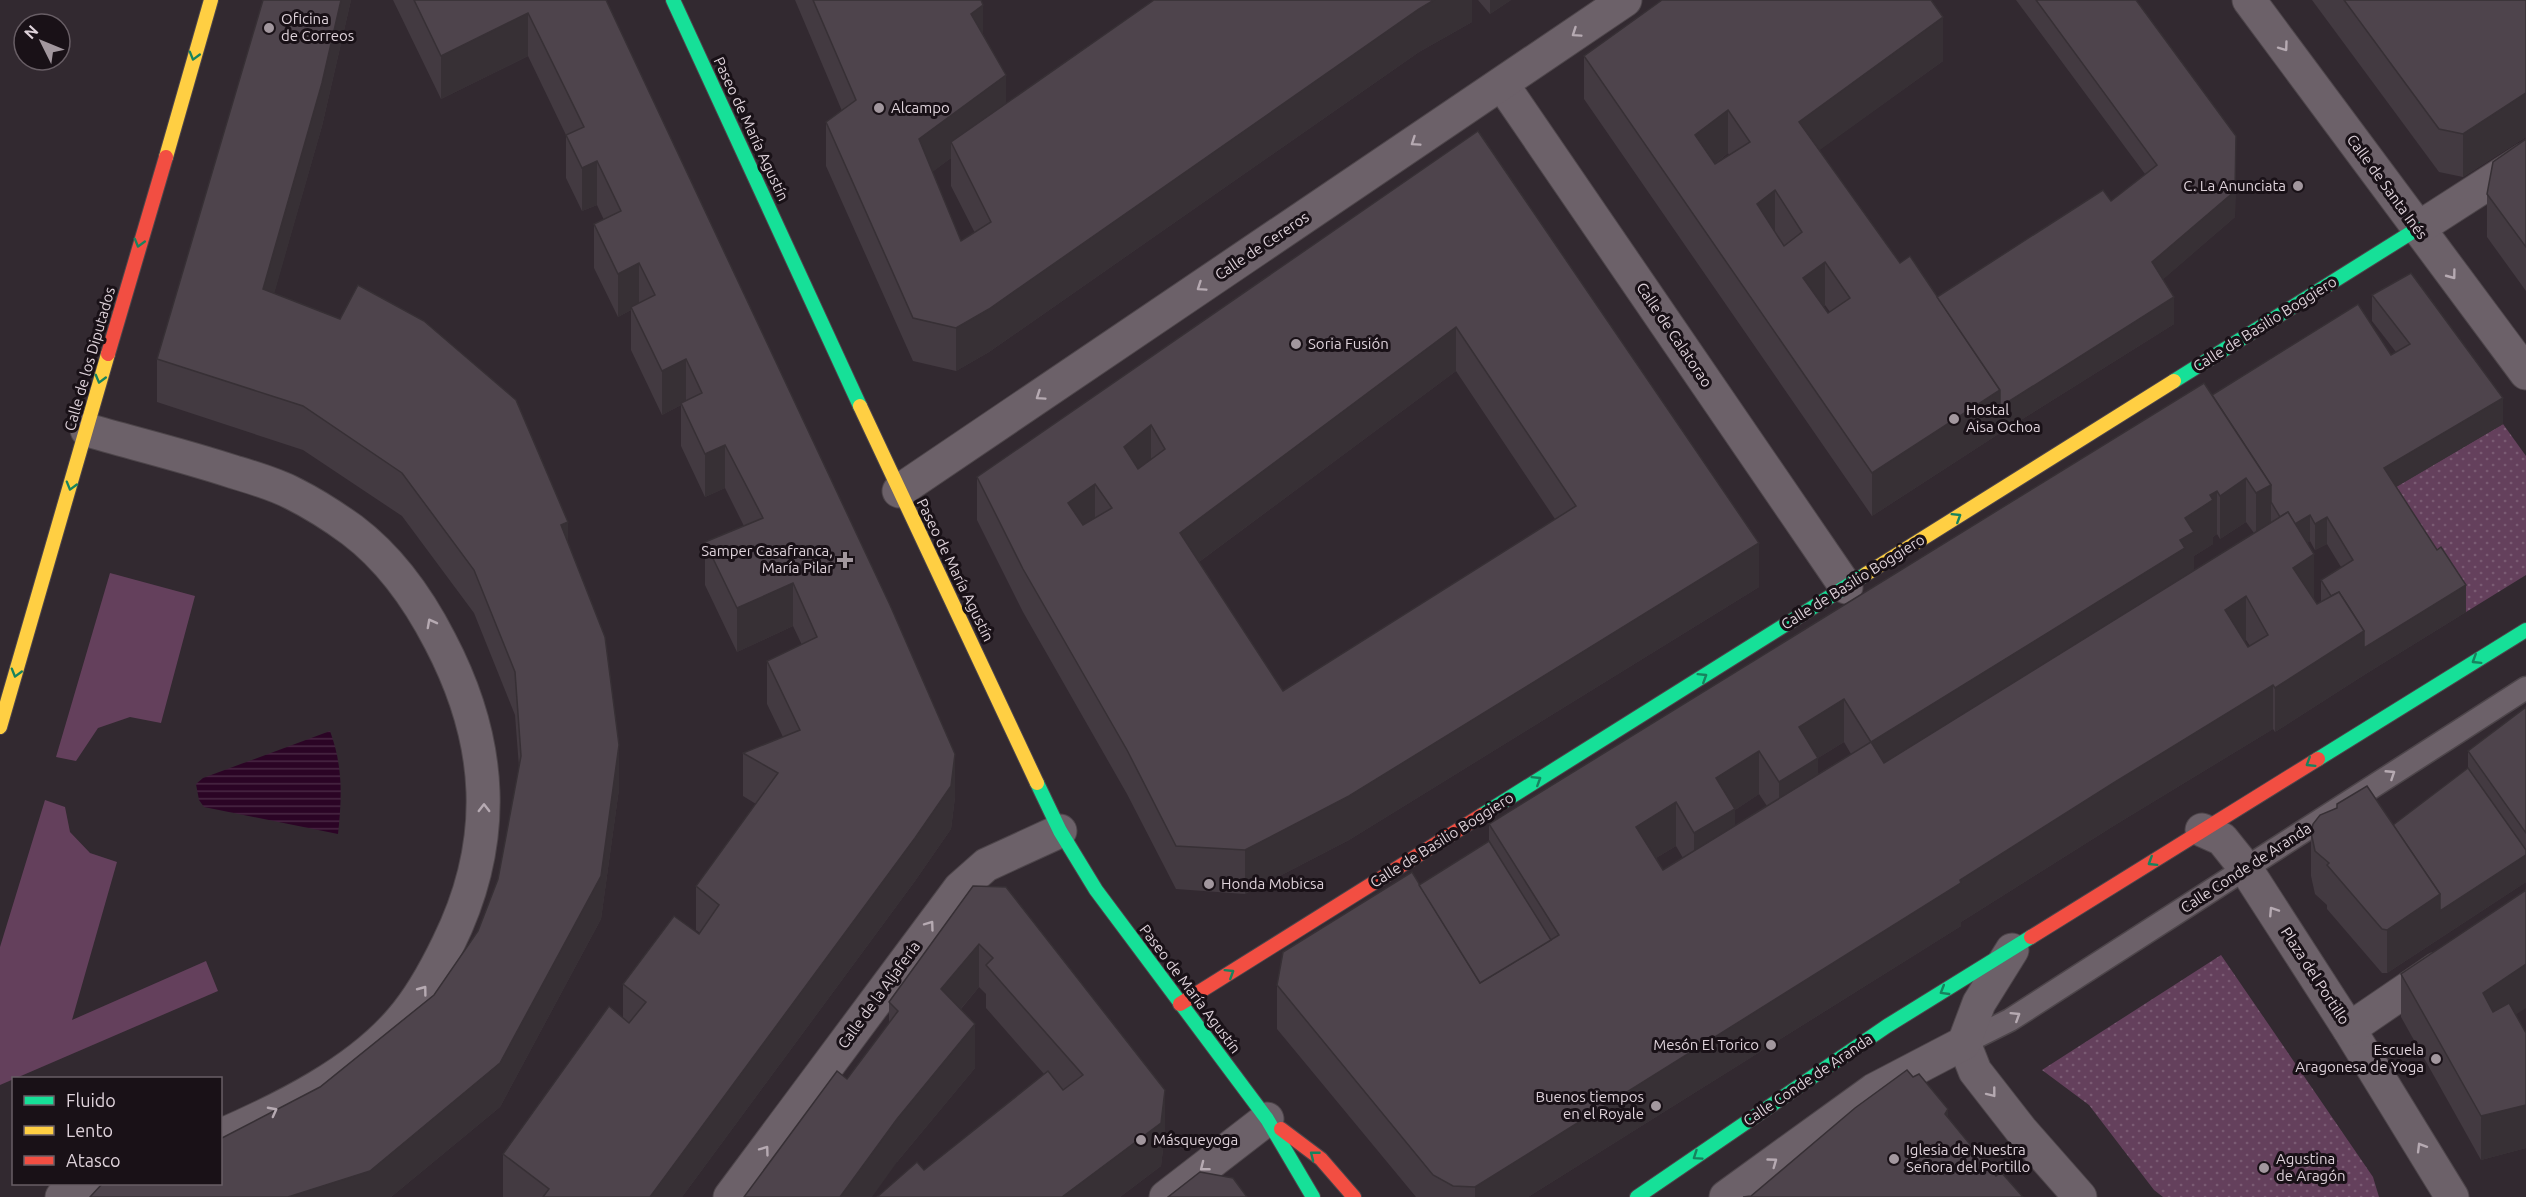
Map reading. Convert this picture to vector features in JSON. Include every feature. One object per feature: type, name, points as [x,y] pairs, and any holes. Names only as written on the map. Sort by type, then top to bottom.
[{"type":"street","name":"Calle de los Diputados","points":[[0,727],[211,0]]},
{"type":"street","name":"Paseo de María Agustín","points":[[673,0],[899,491],[1060,831],[1096,890],[1268,1119],[1314,1197]]},
{"type":"street","name":"Calle de Cereros","points":[[899,491],[1625,0]]},
{"type":"street","name":"Calle de Santa Inés","points":[[2249,0],[2526,373]]},
{"type":"street","name":"Calle de Calatorao","points":[[1502,84],[1846,587]]},
{"type":"street","name":"Calle de Basilio Boggiero","points":[[1180,1004],[2526,159]]},
{"type":"street","points":[[87,430],[205,462],[263,481],[293,493],[353,531],[381,557],[427,615],[467,701],[482,771],[484,812],[478,865],[459,921],[431,980],[400,1021],[367,1052],[315,1089],[222,1135]]},
{"type":"street","name":"Calle Conde de Aranda","points":[[1637,1197],[1887,1026],[2526,630]]},
{"type":"street","name":"Plaza del Portillo","points":[[2202,830],[2222,839],[2246,869],[2349,1029],[2452,1197]]},
{"type":"street","name":"Calle de la Aljafería","points":[[730,1197],[960,888],[986,865],[1060,831]]},
{"type":"street","name":"Calle Conde de Aranda","points":[[1726,1197],[1874,1090],[1964,1043],[1979,1003],[2012,950]]},
{"type":"street","points":[[2349,1029],[2460,952]]},
{"type":"street","points":[[1964,1043],[1968,1058],[1983,1081],[2041,1154],[2080,1197]]},
{"type":"street","points":[[1166,1197],[1268,1119]]},
{"type":"street","name":"Paseo de María Agustín","points":[[1268,1119],[1321,1159],[1354,1197]]},
{"type":"street","points":[[62,1197],[99,1185]]},
{"type":"lane","name":"Calle Conde de Aranda","points":[[1964,1043],[2010,1020],[2526,688]]},
{"type":"shaded area","points":[[2503,424],[2526,456],[2526,575],[2466,612],[2442,574],[2384,494]]},
{"type":"shaded area","points":[[110,573],[195,596],[161,723],[130,717],[98,728],[76,761],[56,757]]},
{"type":"shaded area","points":[[330,731],[339,769],[338,834],[204,807],[199,800],[196,784],[203,778]]},
{"type":"shaded area","points":[[45,800],[65,807],[70,832],[90,853],[117,862],[72,1020],[206,961],[218,991],[19,1077],[12,1077],[12,1080],[0,1085],[0,947]]},
{"type":"shaded area","points":[[2221,955],[2373,1177],[2379,1197],[2163,1197],[2154,1190],[2089,1105],[2042,1070]]},
{"type":"building","points":[[263,0],[341,0],[322,83],[263,289],[340,319],[358,285],[424,321],[516,400],[568,522],[561,525],[605,637],[619,745],[601,876],[500,1063],[370,1171],[288,1197],[90,1197],[101,1185],[222,1185],[222,1138],[320,1087],[434,995],[478,931],[498,879],[521,756],[515,672],[474,570],[402,473],[303,406],[157,359]]},
{"type":"building","points":[[414,0],[606,0],[890,605],[955,754],[951,786],[650,1197],[543,1197],[549,1189],[503,1154],[609,1006],[629,1023],[646,1002],[623,984],[674,916],[699,934],[719,905],[696,886],[778,773],[743,753],[800,730],[767,661],[817,637],[793,583],[737,608],[705,542],[763,518],[725,445],[705,454],[681,403],[702,393],[686,359],[662,371],[631,307],[655,295],[639,263],[618,274],[594,224],[621,211],[597,161],[582,168],[566,135],[584,127],[528,13],[441,56]]},
{"type":"building","points":[[813,0],[981,0],[983,5],[971,14],[1006,75],[919,139],[961,241],[991,222],[951,142],[1154,0],[1434,0],[989,309],[956,328],[913,318],[826,122],[856,100]]},
{"type":"building","points":[[1662,0],[1931,0],[1943,17],[1799,122],[1900,263],[1910,256],[2000,390],[1872,473],[1584,56]],"holes":[[[1728,110],[1750,142],[1715,164],[1695,135]],[[1775,190],[1802,232],[1784,246],[1757,204]],[[1825,262],[1850,298],[1828,313],[1803,278]]]},
{"type":"building","points":[[2036,0],[2136,0],[2236,136],[2235,191],[2152,262],[2174,297],[2000,407],[2000,390],[1937,297],[2103,190],[2111,201],[2157,165]]},
{"type":"building","points":[[2344,0],[2526,0],[2526,93],[2463,134],[2439,129]]},
{"type":"building","points":[[1478,131],[1759,543],[1349,796],[1245,850],[1176,846],[1127,750],[1023,569],[977,477]],"holes":[[[1456,327],[1576,506],[1283,691],[1180,533]],[[1151,425],[1165,449],[1138,469],[1124,447]],[[1095,484],[1112,508],[1083,525],[1068,503]]]},
{"type":"building","points":[[2526,139],[2526,247],[2487,194],[2493,162]]},
{"type":"building","points":[[2411,273],[2503,398],[2384,468],[2437,550],[2441,547],[2466,585],[2364,648],[2364,631],[2339,592],[2331,596],[2321,580],[2353,560],[2327,517],[2315,524],[2310,515],[2295,524],[2288,512],[2280,517],[2271,502],[2271,485],[2212,395],[2358,304],[2391,355],[2410,344],[2372,295]]},
{"type":"building","points":[[2204,383],[2271,485],[2256,493],[2246,478],[2220,496],[2217,491],[2210,495],[2213,500],[2185,518],[2194,532],[2180,540],[2185,548],[1871,742],[1884,763],[2288,512],[2314,554],[2293,568],[2317,604],[2339,592],[2364,631],[2275,688],[2273,685],[2115,782],[1960,880],[1961,883],[1475,1187],[1453,1186],[1433,1175],[1277,985],[1283,952],[1412,872],[1480,983],[1559,935],[1489,824]],"holes":[[[2246,596],[2268,635],[2248,647],[2225,610]],[[1844,699],[1871,742],[1663,870],[1636,827],[1676,802],[1694,833],[1735,809],[1716,778],[1759,751],[1779,782],[1818,758],[1799,727]]]},
{"type":"building","points":[[2526,707],[2526,833],[2468,751]]},
{"type":"building","points":[[2468,768],[2526,850],[2526,855],[2440,911],[2440,894],[2393,825]]},
{"type":"building","points":[[2367,786],[2440,894],[2387,930],[2382,929],[2327,865],[2329,863],[2315,851],[2311,832],[2313,824],[2320,815],[2337,808],[2337,804]]},
{"type":"building","points":[[1489,841],[1551,940],[1480,983],[1419,885]]},
{"type":"building","points":[[973,886],[1006,887],[1165,1090],[1161,1123],[1062,1197],[877,1197],[917,1162],[924,1170],[1048,1071],[1063,1090],[1083,1075],[986,965],[993,958],[979,944],[941,989],[975,1024],[897,1119],[840,1197],[744,1197],[837,1071],[847,1079],[898,1011],[889,1002]]},
{"type":"building","points":[[2526,890],[2526,964],[2483,993],[2493,1012],[2509,1003],[2526,1033],[2526,1105],[2481,1116],[2401,974]]},
{"type":"building","points":[[1907,1070],[1913,1077],[1919,1074],[1948,1109],[1945,1114],[1996,1176],[2001,1172],[2023,1197],[1743,1197],[1751,1196],[1855,1108]]},
{"type":"building","points":[[1200,1172],[1233,1178],[1247,1197],[1168,1197]]},
{"type":"traffic: fast","points":[[673,0],[860,406]]},
{"type":"traffic: fast","points":[[2174,381],[2417,229]]},
{"type":"traffic: fast","points":[[1482,815],[1866,574]]},
{"type":"traffic: fast","points":[[2318,759],[2526,630]]},
{"type":"traffic: fast","points":[[1037,783],[1060,831],[1096,890],[1267,1119],[1313,1197]]},
{"type":"traffic: fast","points":[[1637,1197],[1887,1026],[2031,937]]},
{"type":"traffic: slow","points":[[166,157],[211,0]]},
{"type":"traffic: slow","points":[[0,727],[108,354]]},
{"type":"traffic: slow","points":[[1866,574],[2174,381]]},
{"type":"traffic: slow","points":[[860,406],[1037,783]]},
{"type":"traffic: jam","points":[[108,354],[166,157]]},
{"type":"traffic: jam","points":[[2031,937],[2318,759]]},
{"type":"traffic: jam","points":[[1180,1004],[1482,815]]},
{"type":"traffic: jam","points":[[1281,1129],[1321,1159],[1354,1197]]},
{"type":"place","name":"Oficina de Correos","points":[[269,28]]},
{"type":"place","name":"Alcampo","points":[[879,108]]},
{"type":"place","name":"C. La Anunciata","points":[[2298,186]]},
{"type":"place","name":"Soria Fusión","points":[[1296,344]]},
{"type":"place","name":"Hostal Aisa Ochoa","points":[[1954,419]]},
{"type":"place","name":"Samper Casafranca, María Pilar","points":[[845,560]]},
{"type":"place","name":"Honda Mobicsa","points":[[1209,884]]},
{"type":"place","name":"Mesón El Torico","points":[[1771,1045]]},
{"type":"place","name":"Escuela Aragonesa de Yoga","points":[[2436,1059]]},
{"type":"place","name":"Buenos tiempos en el Royale","points":[[1656,1106]]},
{"type":"place","name":"Másqueyoga","points":[[1141,1140]]},
{"type":"place","name":"Iglesia de Nuestra Señora del Portillo","points":[[1894,1159]]},
{"type":"place","name":"Agustina de Aragón","points":[[2264,1168]]}]
